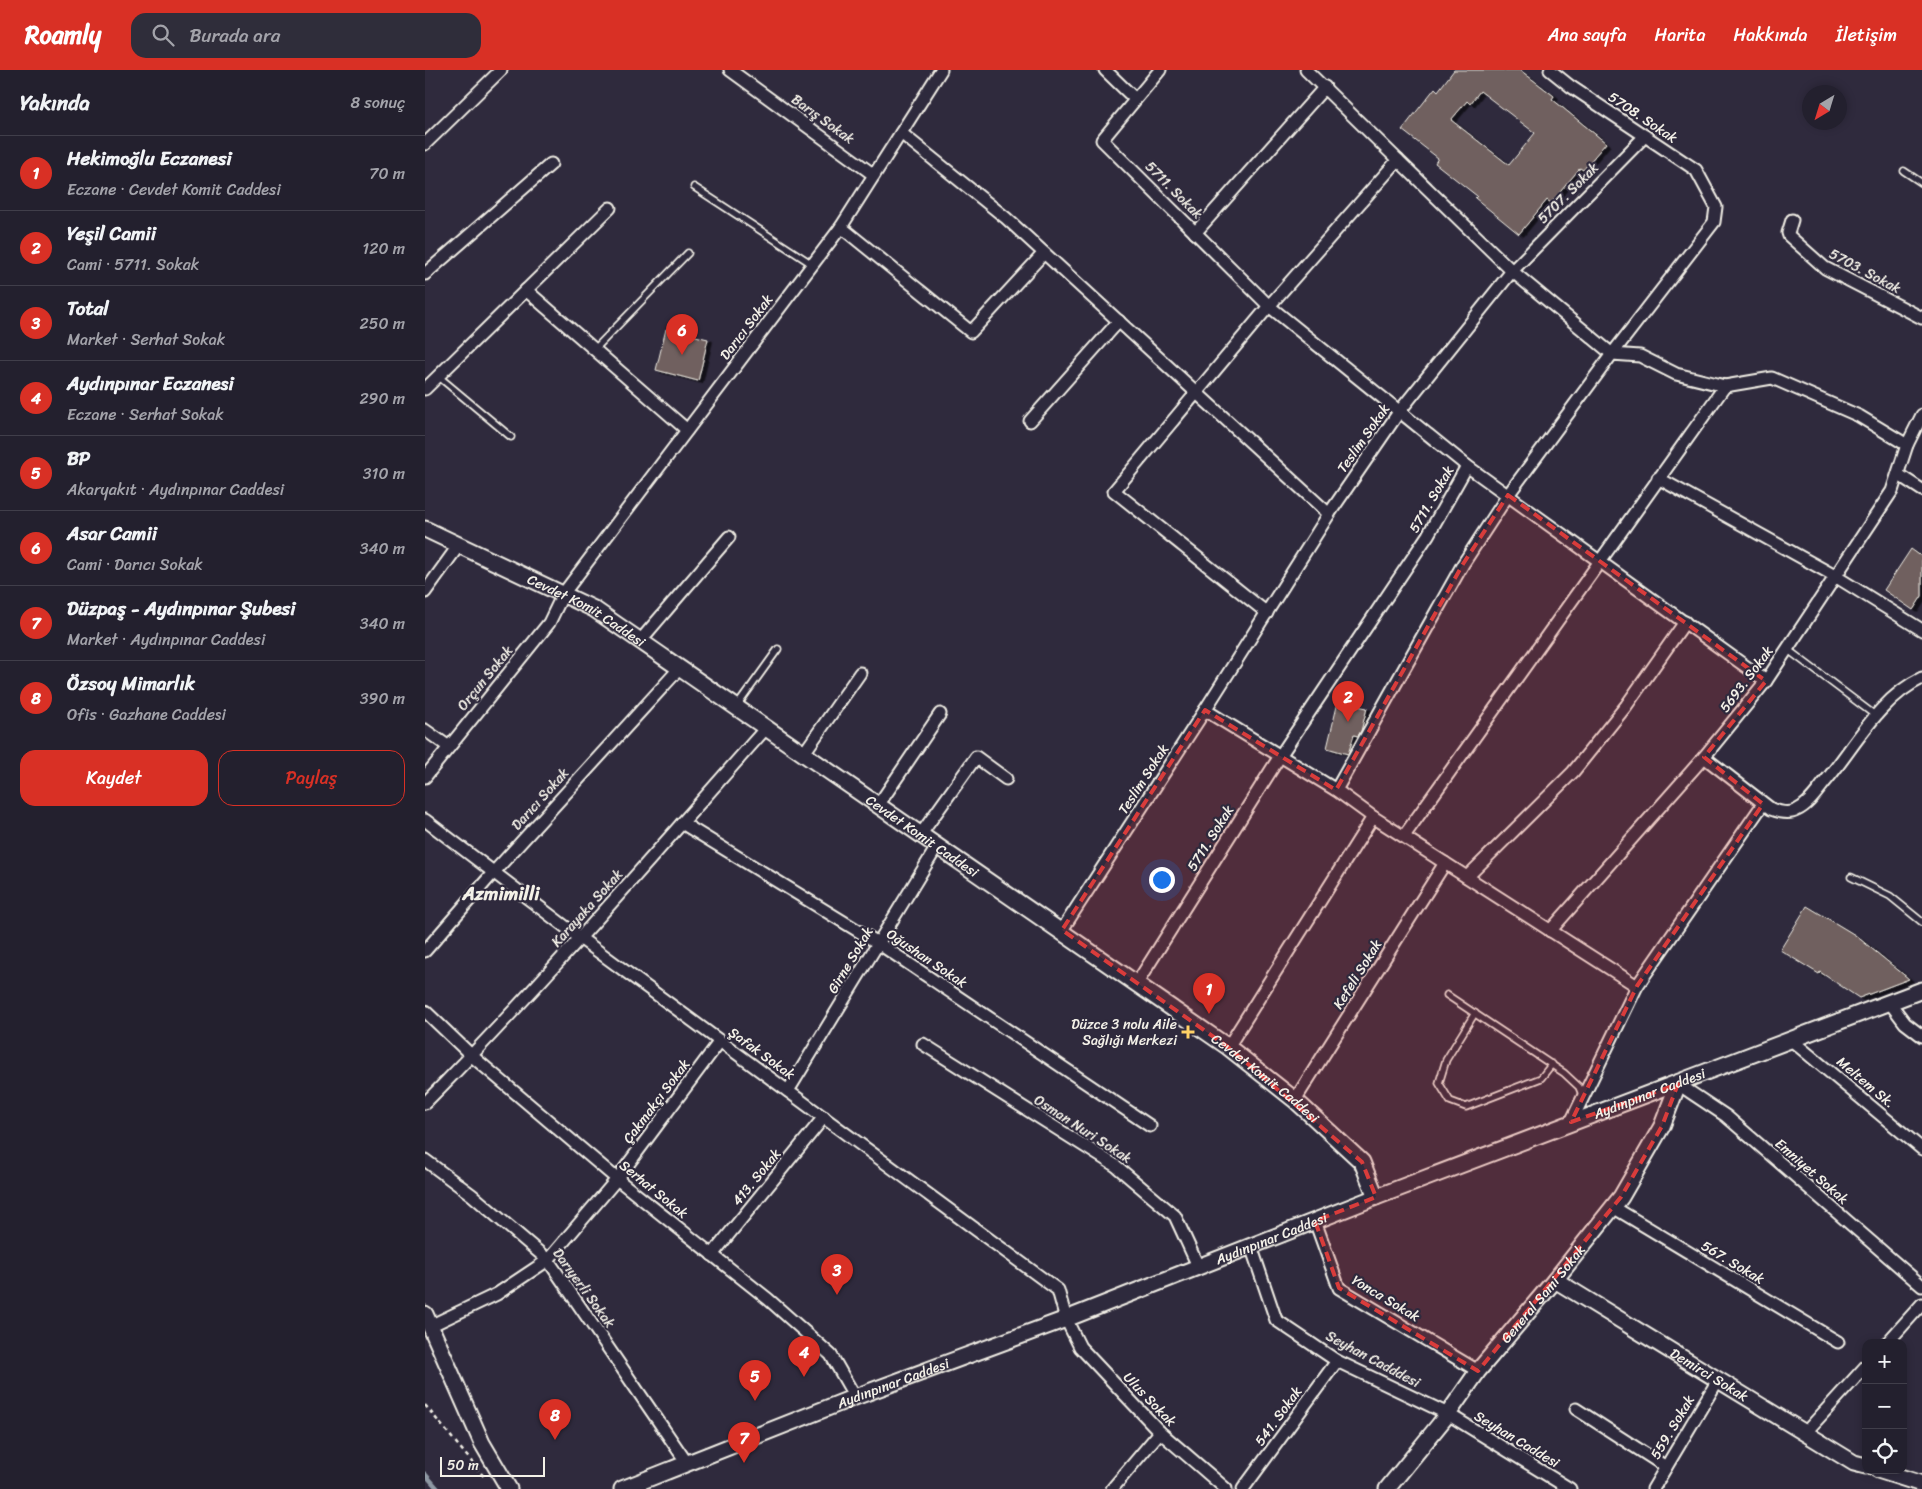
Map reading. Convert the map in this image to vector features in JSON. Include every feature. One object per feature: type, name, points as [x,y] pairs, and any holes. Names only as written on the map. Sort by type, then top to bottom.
[{"type":"street","points":[[425,144],[501,70]]},
{"type":"street","name":"Barış Sokak","points":[[730,70],[874,175]]},
{"type":"street","name":"Darıcı Sokak","points":[[563,594],[841,227],[941,70]]},
{"type":"street","points":[[1105,70],[1135,99]]},
{"type":"street","name":"5711. Sokak","points":[[1137,983],[1280,756],[1428,535],[1467,466],[1269,306],[1102,140],[1160,70]]},
{"type":"street","points":[[1306,70],[1512,272],[1612,354],[1640,356],[1676,374],[1725,386],[1772,378],[1859,416],[1907,445]]},
{"type":"street","name":"5708. Sokak","points":[[1550,70],[1696,170],[1716,207],[1714,222],[1612,354]]},
{"type":"street","points":[[1195,233],[1325,87]]},
{"type":"street","points":[[901,132],[1006,218],[1329,514]]},
{"type":"street","name":"5707. Sokak","points":[[1512,272],[1645,136]]},
{"type":"street","points":[[1267,613],[1114,491],[1269,306],[1398,160]]},
{"type":"street","points":[[425,274],[551,164]]},
{"type":"street","points":[[425,389],[610,208]]},
{"type":"street","name":"5703. Sokak","points":[[1792,220],[1788,233],[1789,236],[1813,259],[1825,268],[1922,318]]},
{"type":"street","points":[[841,227],[971,332],[1044,253]]},
{"type":"street","name":"Teslim Sokak","points":[[1062,930],[1205,710],[1329,514],[1399,412],[1512,272]]},
{"type":"street","points":[[526,290],[687,430]]},
{"type":"street","points":[[1030,421],[1119,321]]},
{"type":"street","points":[[1336,790],[1463,564],[1508,495],[1612,354]]},
{"type":"street","points":[[1404,836],[1725,386]]},
{"type":"street","name":"5693. Sokak","points":[[1550,931],[1705,757],[1766,681],[1892,492],[1907,445],[1922,415]]},
{"type":"street","points":[[1467,466],[1766,681]]},
{"type":"street","points":[[1899,475],[1922,490]]},
{"type":"street","points":[[1658,478],[1835,576],[1922,630]]},
{"type":"street","name":"Cevdet Komit Caddesi","points":[[425,530],[594,608],[679,669],[1062,930],[1228,1047],[1295,1100],[1362,1162],[1376,1196]]},
{"type":"street","points":[[640,642],[729,537]]},
{"type":"street","points":[[425,592],[459,545]]},
{"type":"street","name":"Orçun Sokak","points":[[425,777],[549,622],[563,594]]},
{"type":"street","points":[[1467,878],[1573,772],[1626,706],[1685,622]]},
{"type":"street","name":"Darıcı Sokak","points":[[425,952],[493,873],[679,669]]},
{"type":"street","points":[[804,753],[860,673]]},
{"type":"street","points":[[1705,757],[1763,804],[1781,813],[1797,811],[1809,801],[1833,773],[1876,716],[1901,691],[1920,681]]},
{"type":"street","points":[[1205,710],[1336,790],[1373,817],[1637,986]]},
{"type":"street","points":[[879,804],[940,714]]},
{"type":"street","name":"Karayaka Sokak","points":[[425,1103],[472,1056],[580,938],[767,728]]},
{"type":"street","points":[[425,730],[449,747]]},
{"type":"street","points":[[921,834],[977,757],[1006,780]]},
{"type":"street","points":[[1571,1122],[1637,986],[1763,804]]},
{"type":"street","points":[[1228,1047],[1373,817]]},
{"type":"street","name":"Şafak Sokak","points":[[425,820],[580,938],[1058,1290],[1066,1319]]},
{"type":"street","name":"Oğushan Sokak","points":[[683,823],[878,943],[1150,1126]]},
{"type":"street","name":"Girne Sokak","points":[[788,1091],[938,846]]},
{"type":"street","name":"Kefeli Sokak","points":[[1295,1100],[1445,863]]},
{"type":"street","name":"Aydınpınar Caddesi","points":[[622,1489],[855,1397],[1066,1319],[1376,1196],[1571,1122],[1678,1084],[1790,1039],[1922,990]]},
{"type":"street","points":[[1890,1003],[1905,1023],[1922,1036]]},
{"type":"street","name":"Serhat Sokak","points":[[425,1011],[472,1056],[617,1179],[768,1299],[831,1355],[855,1397]]},
{"type":"street","name":"Meltem Sk.","points":[[1790,1039],[1922,1149]]},
{"type":"street","name":"Çakmakçı Sokak","points":[[428,1319],[497,1294],[548,1260],[617,1179],[720,1041]]},
{"type":"street","name":"Osman Nuri Sokak","points":[[923,1044],[1116,1166],[1175,1216],[1198,1266]]},
{"type":"street","name":"General Sami Sokak","points":[[1387,1489],[1447,1414],[1478,1371],[1555,1280],[1621,1197],[1662,1126],[1678,1084]]},
{"type":"street","name":"Emniyet Sokak","points":[[1678,1084],[1726,1116],[1922,1286]]},
{"type":"street","name":"413. Sokak","points":[[712,1255],[824,1117]]},
{"type":"street","name":"Darıyerli Sokak","points":[[425,1160],[472,1195],[548,1260],[687,1463]]},
{"type":"street","name":"567. Sokak","points":[[1613,1207],[1838,1342]]},
{"type":"street","name":"Yonca Sokak","points":[[1315,1221],[1339,1288],[1478,1371]]},
{"type":"street","name":"Seyhan Cadddesi","points":[[1251,1246],[1276,1320],[1337,1360],[1447,1414]]},
{"type":"street","name":"Demirci Sokak","points":[[1555,1280],[1854,1463],[1862,1465]]},
{"type":"street","points":[[1891,1339],[1922,1304]]},
{"type":"street","points":[[428,1319],[482,1442],[509,1489]]},
{"type":"street","name":"Ulus Sokak","points":[[1066,1319],[1080,1348],[1160,1432],[1226,1489]]},
{"type":"street","name":"541. Sokak","points":[[1243,1489],[1337,1360]]},
{"type":"street","points":[[1805,1433],[1862,1370]]},
{"type":"street","name":"559. Sokak","points":[[1653,1489],[1718,1380]]},
{"type":"street","points":[[1576,1409],[1666,1466]]},
{"type":"street","name":"Seyhan Caddesi","points":[[1447,1414],[1571,1489]]},
{"type":"street","points":[[1112,1489],[1160,1432]]},
{"type":"street","points":[[1887,1474],[1911,1484]]},
{"type":"lane","points":[[1904,171],[1922,183]]},
{"type":"lane","points":[[694,187],[812,264]]},
{"type":"lane","points":[[594,350],[688,253]]},
{"type":"lane","points":[[439,376],[511,437]]},
{"type":"lane","points":[[736,708],[778,648]]},
{"type":"lane","points":[[1787,649],[1876,716]]},
{"type":"lane","points":[[1851,877],[1890,896],[1922,922]]},
{"type":"lane","points":[[1447,994],[1552,1064],[1579,1087],[1583,1097]]},
{"type":"lane","points":[[1475,1013],[1441,1071],[1439,1083],[1446,1096],[1455,1104],[1466,1107],[1541,1078],[1552,1064]]},
{"type":"path","points":[[425,1405],[488,1482]]},
{"type":"highlighted area","points":[[1508,495],[1766,681],[1704,757],[1763,804],[1637,986],[1571,1122],[1678,1084],[1662,1126],[1621,1197],[1478,1371],[1339,1288],[1315,1221],[1376,1197],[1362,1162],[1228,1047],[1062,930],[1205,710],[1336,790],[1463,564]]},
{"type":"building","points":[[1454,70],[1520,70],[1554,96],[1552,99],[1606,143],[1583,170],[1580,168],[1551,203],[1547,200],[1519,234],[1475,198],[1477,196],[1435,163],[1438,158],[1402,130],[1435,88],[1438,91]],"holes":[[[1480,91],[1535,133],[1509,165],[1451,120],[1467,101],[1470,104]]]},
{"type":"building","points":[[666,329],[708,339],[698,381],[656,370]]},
{"type":"building","points":[[1911,549],[1922,557],[1922,596],[1913,610],[1884,590]]},
{"type":"building","points":[[1338,702],[1367,708],[1361,731],[1358,736],[1354,735],[1348,754],[1327,748]]},
{"type":"building","points":[[1807,906],[1855,935],[1909,979],[1859,998],[1820,972],[1819,974],[1780,950]]},
{"type":"waterway","points":[[425,1474],[438,1489]]},
{"type":"place","name":"Asar Camii","points":[[682,355]]},
{"type":"place","name":"Yeşil Camii","points":[[1348,722]]},
{"type":"place","name":"Hekimoğlu Eczanesi","points":[[1209,1014]]},
{"type":"place","name":"Düzce 3 nolu Aile Sağlığı Merkezi","points":[[1188,1032]]},
{"type":"place","name":"Total","points":[[837,1295]]},
{"type":"place","name":"Aydınpınar Eczanesi","points":[[804,1377]]},
{"type":"place","name":"BP","points":[[755,1401]]},
{"type":"place","name":"Özsoy Mimarlık","points":[[555,1440]]},
{"type":"place","name":"Düzpaş - Aydınpınar Şubesi","points":[[744,1463]]},
{"type":"district","name":"Azmimilli","points":[[501,893]]}]
